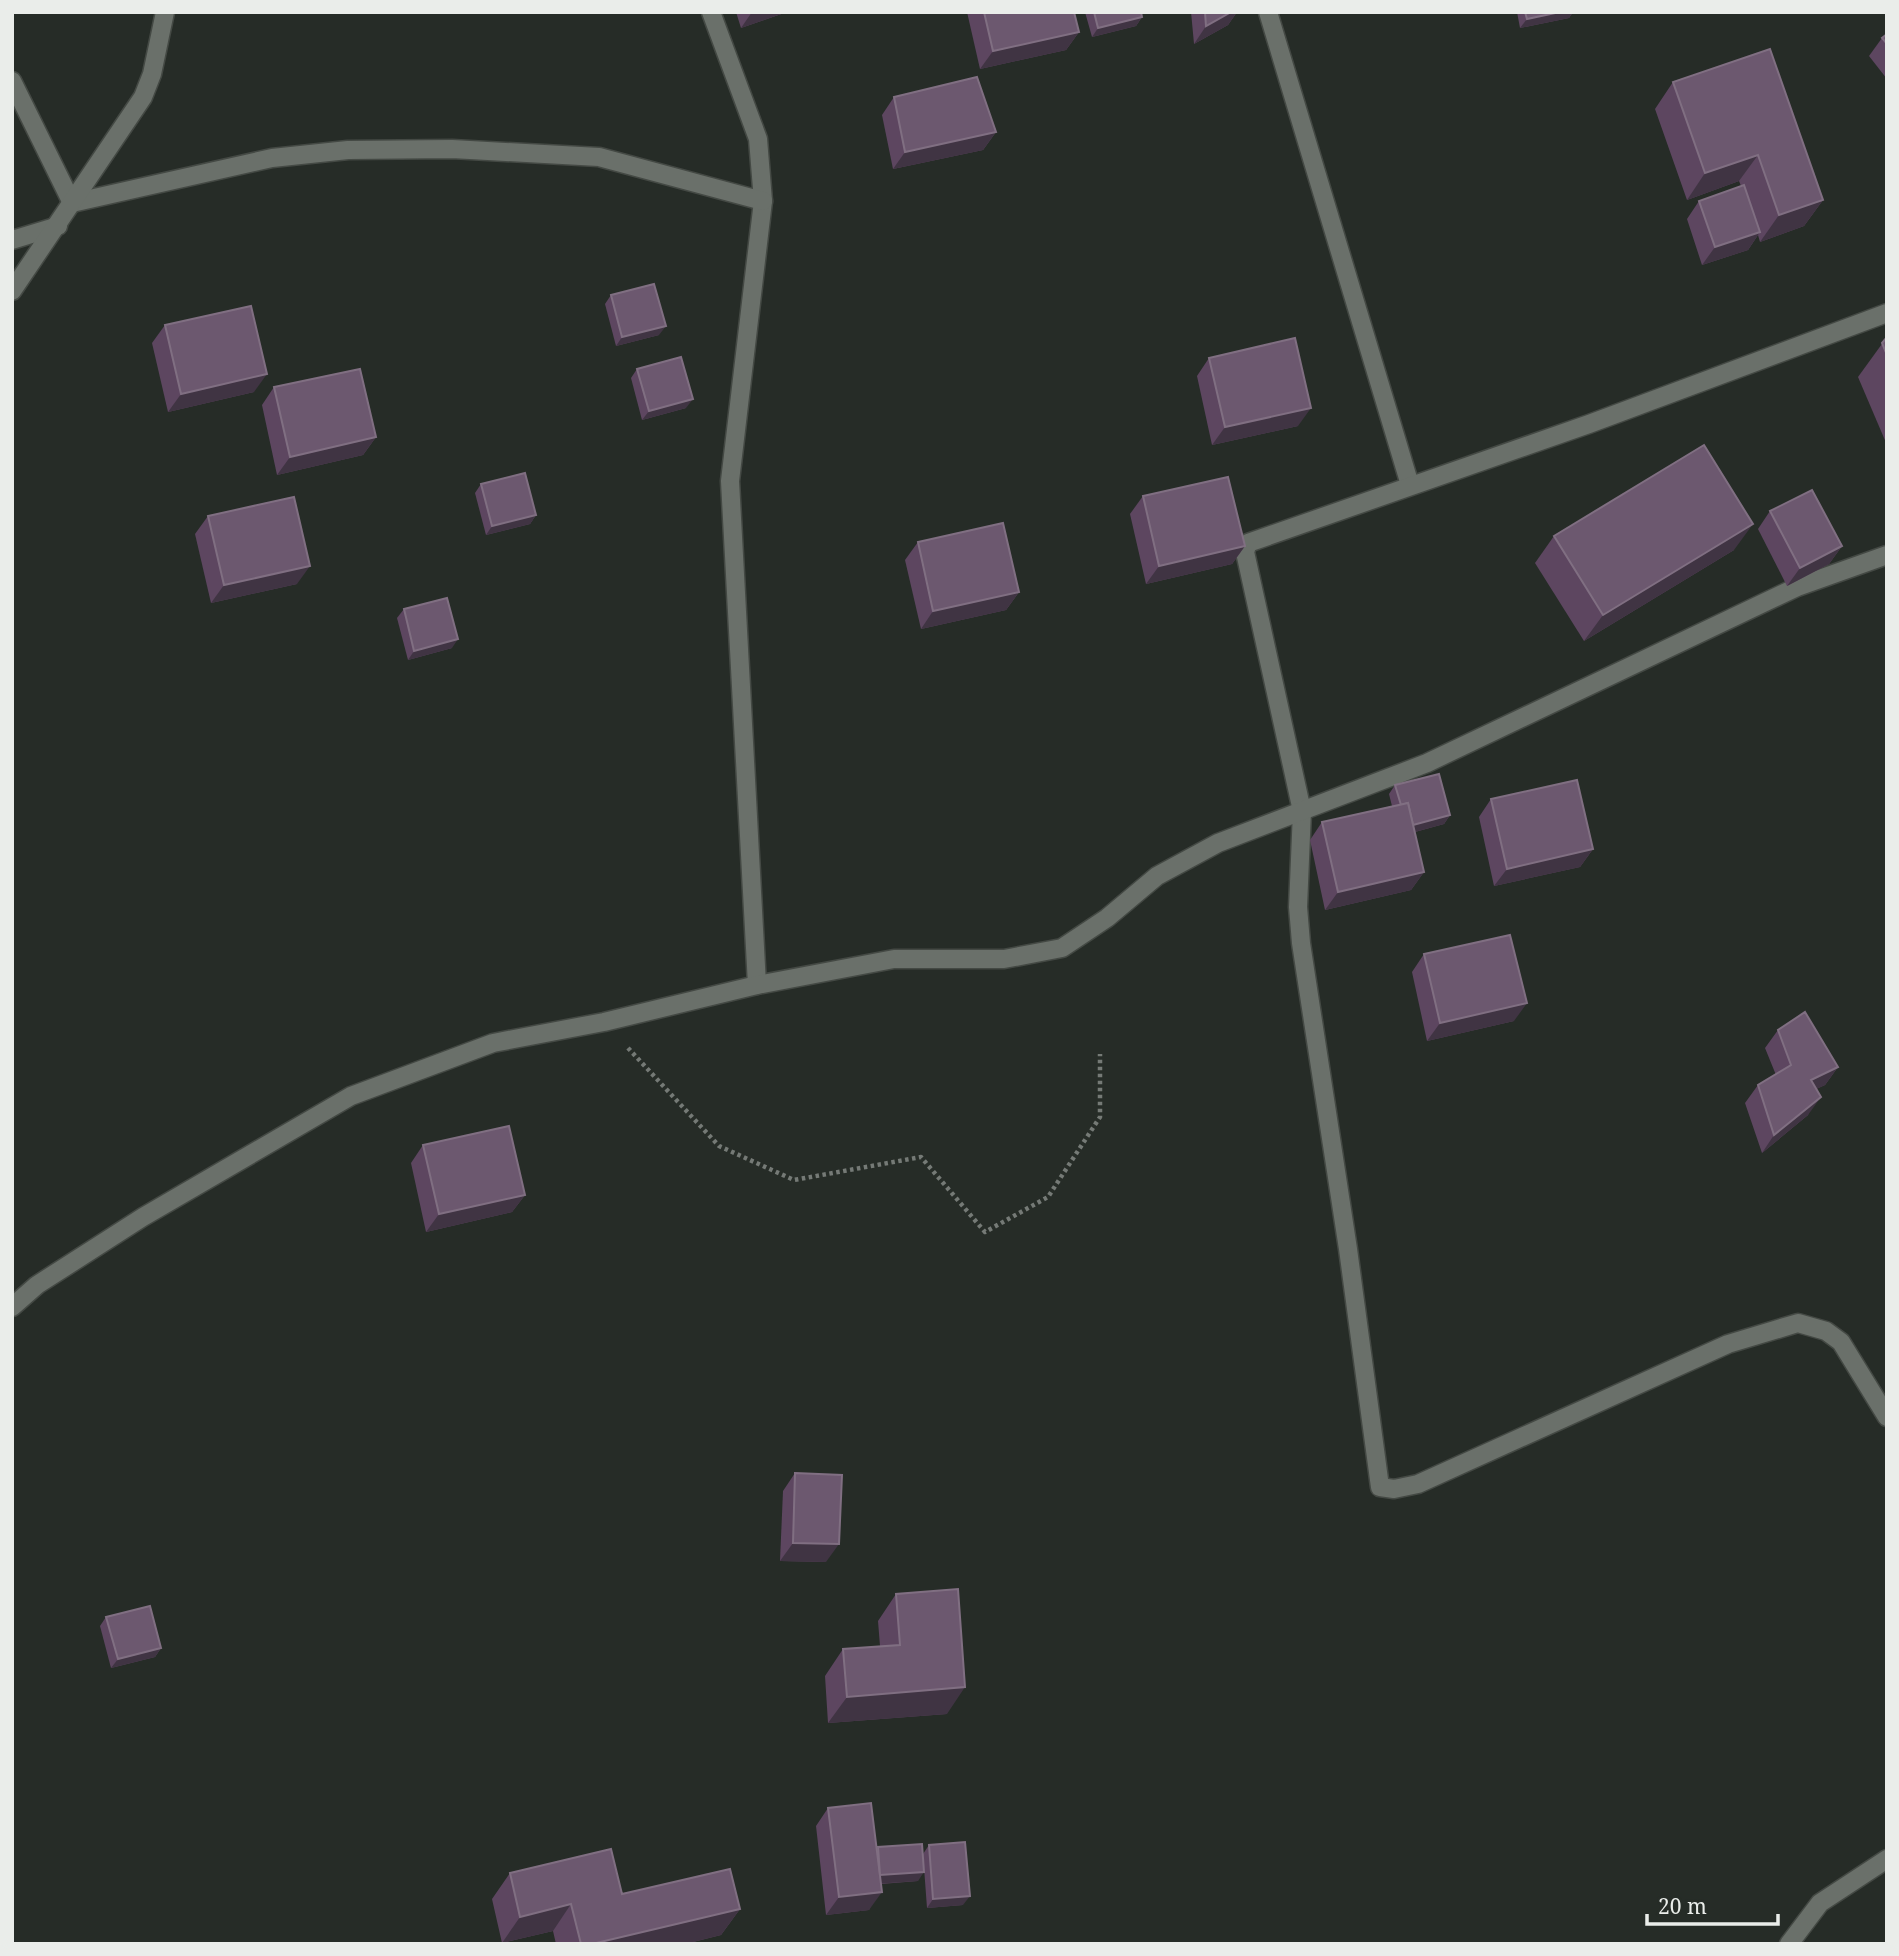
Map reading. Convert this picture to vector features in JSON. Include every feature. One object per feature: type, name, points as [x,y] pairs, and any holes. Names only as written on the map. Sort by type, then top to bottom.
[{"type":"street","points":[[12,291],[142,97],[152,74],[165,12]]},
{"type":"street","points":[[711,12],[758,139],[763,201],[730,481],[757,985]]},
{"type":"street","points":[[1268,12],[1410,485]]},
{"type":"street","points":[[12,80],[72,203]]},
{"type":"street","points":[[72,203],[272,158],[348,150],[452,149],[599,157],[763,201]]},
{"type":"street","points":[[12,240],[58,226]]},
{"type":"street","points":[[1887,313],[1589,424],[1248,543],[1245,552],[1302,811],[1298,907],[1301,943],[1380,1487],[1394,1489],[1418,1484],[1728,1344],[1798,1323],[1826,1331],[1841,1342],[1887,1417]]},
{"type":"street","points":[[12,1307],[37,1285],[142,1217],[351,1096],[492,1043],[604,1022],[757,985],[894,959],[1004,959],[1062,948],[1107,918],[1157,876],[1218,843],[1427,763],[1797,587],[1887,555]]},
{"type":"street","points":[[1789,1944],[1820,1903],[1887,1858]]},
{"type":"path","points":[[604,1022],[719,1146],[794,1180],[921,1157],[985,1232],[1048,1197],[1071,1163],[1100,1117],[1100,1054]]},
{"type":"building","points":[[984,12],[1074,12],[1079,32],[993,51]]},
{"type":"building","points":[[1094,12],[1141,12],[1142,17],[1098,28]]},
{"type":"building","points":[[1205,12],[1231,12],[1206,26]]},
{"type":"building","points":[[1525,12],[1560,12],[1527,19]]},
{"type":"building","points":[[1770,49],[1823,200],[1779,215],[1758,155],[1705,173],[1673,82]]},
{"type":"building","points":[[977,77],[996,132],[905,152],[894,97]]},
{"type":"building","points":[[1744,185],[1760,232],[1715,247],[1699,201]]},
{"type":"building","points":[[654,284],[666,326],[622,337],[611,295]]},
{"type":"building","points":[[251,306],[267,374],[181,394],[165,325]]},
{"type":"building","points":[[1887,337],[1887,355],[1882,343]]},
{"type":"building","points":[[1295,338],[1311,408],[1225,427],[1209,358]]},
{"type":"building","points":[[681,357],[693,399],[649,411],[637,369]]},
{"type":"building","points":[[360,369],[376,437],[290,457],[274,387]]},
{"type":"building","points":[[1704,445],[1753,524],[1603,615],[1554,536]]},
{"type":"building","points":[[525,473],[536,515],[492,526],[481,484]]},
{"type":"building","points":[[1228,477],[1245,546],[1159,566],[1143,496]]},
{"type":"building","points":[[1812,490],[1842,546],[1800,568],[1770,511]]},
{"type":"building","points":[[294,497],[310,566],[224,585],[208,516]]},
{"type":"building","points":[[1003,523],[1019,592],[933,611],[918,542]]},
{"type":"building","points":[[447,598],[458,639],[414,651],[404,609]]},
{"type":"building","points":[[1439,774],[1450,815],[1413,825],[1408,803],[1401,805],[1395,785]]},
{"type":"building","points":[[1577,780],[1593,849],[1507,869],[1491,799]]},
{"type":"building","points":[[1408,803],[1424,872],[1338,892],[1322,822]]},
{"type":"building","points":[[1510,935],[1527,1003],[1440,1023],[1424,954]]},
{"type":"building","points":[[1805,1012],[1838,1067],[1811,1080],[1821,1097],[1774,1135],[1758,1085],[1791,1065],[1778,1030]]},
{"type":"building","points":[[509,1126],[525,1195],[439,1214],[423,1145]]},
{"type":"building","points":[[795,1473],[842,1475],[839,1544],[793,1543]]},
{"type":"building","points":[[958,1589],[965,1687],[847,1697],[843,1649],[900,1645],[896,1594]]},
{"type":"building","points":[[150,1606],[161,1648],[118,1659],[106,1617]]},
{"type":"building","points":[[871,1803],[882,1892],[839,1897],[828,1808]]},
{"type":"building","points":[[965,1842],[970,1896],[933,1899],[929,1845]]},
{"type":"building","points":[[922,1844],[924,1872],[880,1875],[878,1847]]},
{"type":"building","points":[[611,1849],[622,1894],[730,1869],[740,1909],[592,1944],[581,1944],[571,1904],[520,1917],[510,1873]]}]
